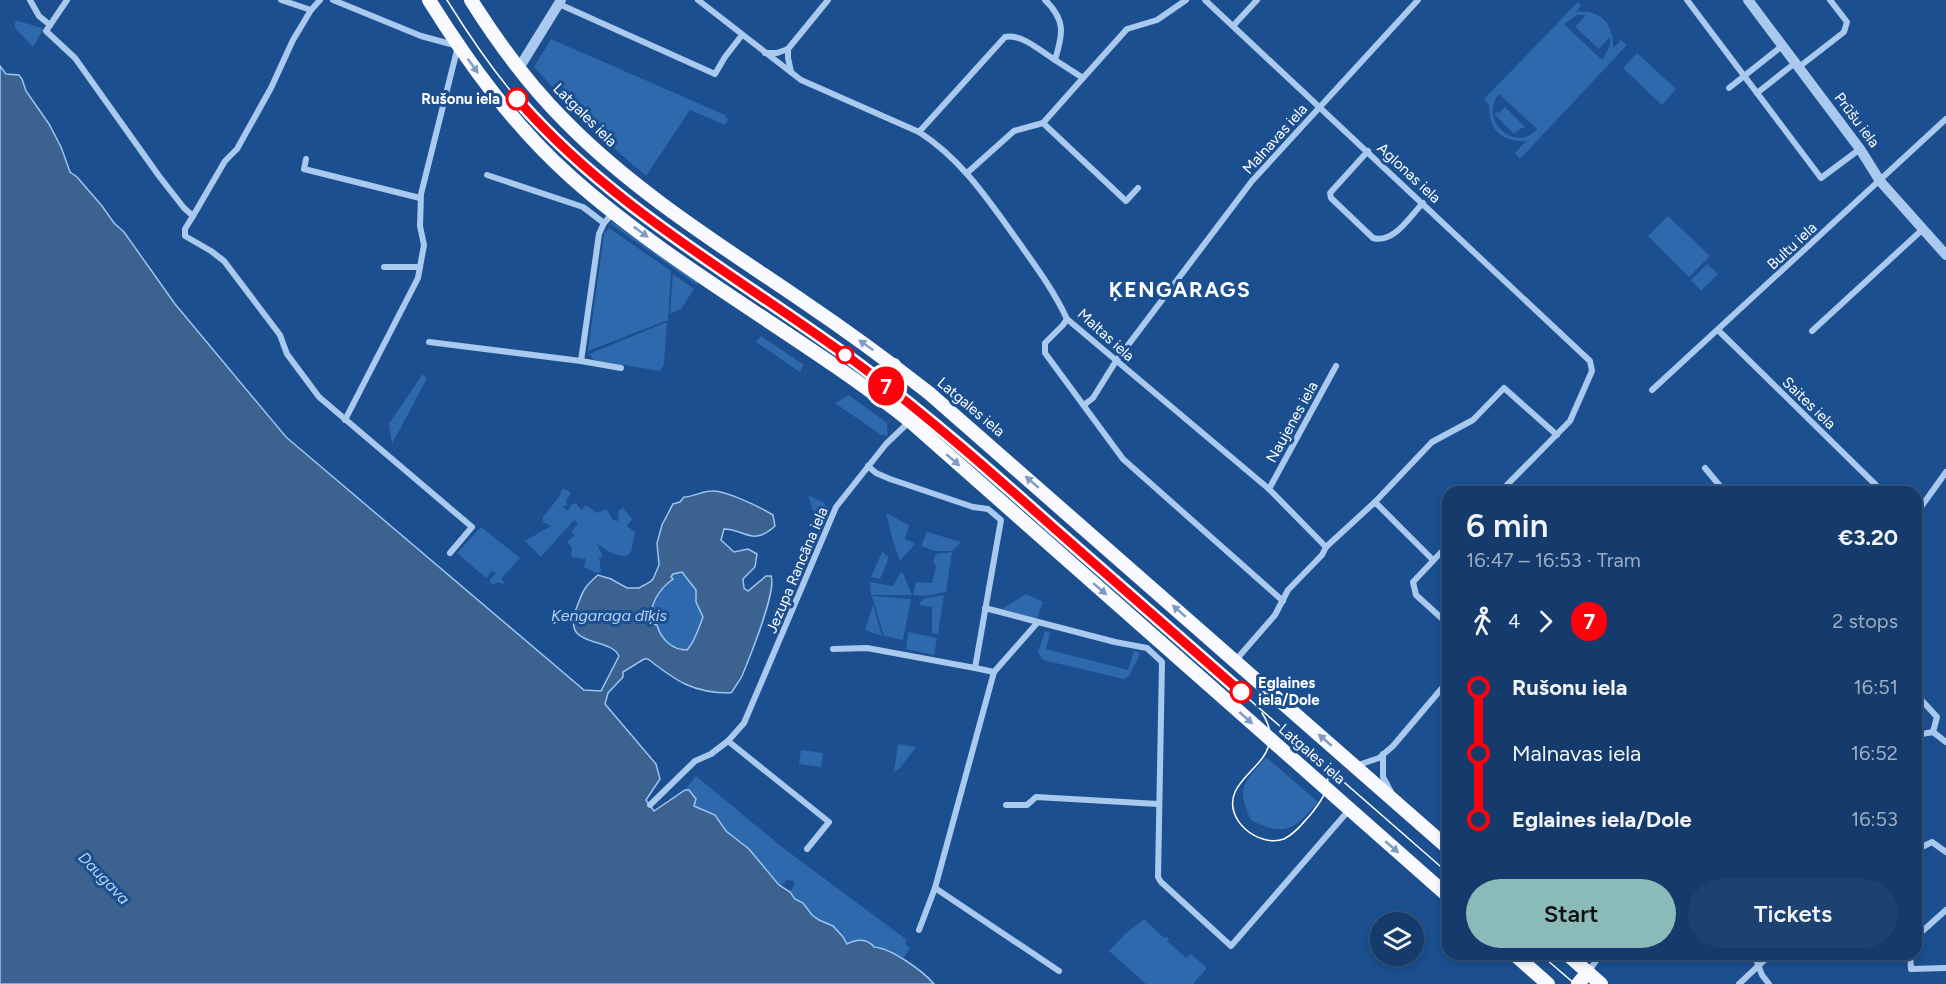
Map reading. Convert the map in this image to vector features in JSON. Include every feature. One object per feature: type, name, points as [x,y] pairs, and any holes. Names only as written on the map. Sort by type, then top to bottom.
[{"type":"highway","name":"Latgales iela","points":[[429,0],[488,86],[543,150],[609,218],[874,393],[910,421],[999,509],[1442,891]]},
{"type":"highway","name":"Latgales iela","points":[[471,0],[519,68],[564,120],[616,168],[694,228],[894,365],[975,431],[1442,843]]},
{"type":"highway","points":[[874,393],[894,365]]},
{"type":"highway","points":[[1521,960],[1548,984]]},
{"type":"highway","points":[[1574,960],[1601,984]]},
{"type":"highway","points":[[1578,984],[1588,972]]},
{"type":"street","points":[[30,0],[39,16],[50,25]]},
{"type":"street","points":[[67,0],[46,31],[75,58],[159,176],[193,216]]},
{"type":"street","points":[[281,0],[294,2],[311,10]]},
{"type":"street","points":[[320,0],[311,10],[293,40],[271,88],[237,149],[225,160],[185,229],[185,236],[211,250],[224,261],[280,335],[287,354],[319,397],[472,527],[450,553]]},
{"type":"street","points":[[333,0],[421,36],[458,45],[420,198],[420,226],[424,245],[418,279],[345,420]]},
{"type":"street","name":"Maltas iela","points":[[698,0],[801,80],[919,132],[930,140],[967,173],[1056,294],[1067,319],[1269,489],[1326,547]]},
{"type":"street","points":[[765,53],[777,53],[788,49],[828,0]]},
{"type":"street","points":[[1046,0],[1056,10],[1062,29],[1055,60]]},
{"type":"street","points":[[967,173],[1014,131],[1043,123],[1127,29],[1156,20],[1186,0]]},
{"type":"street","name":"Aglonas iela","points":[[1205,0],[1590,361],[1592,371],[1570,421],[1557,435]]},
{"type":"street","points":[[1233,26],[1257,0]]},
{"type":"street","name":"Malnavas iela","points":[[1084,405],[1093,398],[1116,361],[1252,181],[1418,0]]},
{"type":"street","points":[[1688,0],[1821,178],[1860,149]]},
{"type":"street","name":"Prūšu iela","points":[[1748,0],[1860,149],[1880,181],[1946,255]]},
{"type":"street","points":[[1757,93],[1844,32],[1846,22],[1830,0]]},
{"type":"street","points":[[519,68],[560,2],[715,74],[742,35]]},
{"type":"street","points":[[919,132],[1005,37],[1020,39],[1083,78]]},
{"type":"street","points":[[1729,87],[1782,46]]},
{"type":"street","points":[[788,49],[792,73]]},
{"type":"street","name":"Bultu iela","points":[[1652,390],[1946,119]]},
{"type":"street","points":[[1043,123],[1126,201],[1138,188]]},
{"type":"street","points":[[1368,152],[1330,193],[1331,198],[1373,238],[1381,241],[1390,238],[1423,202]]},
{"type":"street","points":[[306,159],[304,169],[420,198]]},
{"type":"street","points":[[487,176],[583,207],[609,218],[599,234],[581,361]]},
{"type":"street","points":[[1812,331],[1923,229]]},
{"type":"street","points":[[384,267],[420,267]]},
{"type":"street","points":[[1067,319],[1064,325],[1045,343],[1045,353],[1123,459],[1283,601]]},
{"type":"street","name":"Saites iela","points":[[1718,330],[1877,486]]},
{"type":"street","points":[[429,342],[621,368]]},
{"type":"street","name":"Naujenes iela","points":[[1269,489],[1336,366]]},
{"type":"street","points":[[1235,661],[1269,623],[1288,590],[1322,555],[1326,547],[1375,502],[1432,442],[1473,420],[1504,388],[1557,435],[1506,486]]},
{"type":"street","name":"Jezupa Rancāna iela","points":[[650,805],[695,761],[711,754],[728,741],[744,723],[836,507],[886,444],[910,421]]},
{"type":"street","points":[[868,466],[890,479],[973,507],[999,509],[1001,520],[975,668]]},
{"type":"street","points":[[1705,468],[1720,486]]},
{"type":"street","points":[[1922,506],[1946,472]]},
{"type":"street","points":[[1375,502],[1433,560]]},
{"type":"street","points":[[1442,551],[1413,582],[1416,595],[1442,619]]},
{"type":"street","points":[[985,608],[1115,642],[1160,650],[1163,670],[1158,878],[1231,946],[1350,810]]},
{"type":"street","points":[[919,930],[935,888],[994,672],[1038,622]]},
{"type":"street","points":[[833,649],[867,648],[994,672]]},
{"type":"street","points":[[1354,766],[1379,758],[1393,746],[1442,688]]},
{"type":"street","points":[[1922,701],[1937,717],[1933,732]]},
{"type":"street","points":[[1922,734],[1933,732],[1946,742]]},
{"type":"street","points":[[728,741],[829,822],[807,849]]},
{"type":"street","points":[[1383,754],[1383,777],[1397,804]]},
{"type":"street","points":[[1006,805],[1027,805],[1036,797],[1158,804]]},
{"type":"street","points":[[1922,847],[1932,842],[1946,852]]},
{"type":"street","points":[[935,888],[1059,971]]},
{"type":"street","points":[[1922,932],[1946,910]]},
{"type":"street","points":[[1588,972],[1597,960]]},
{"type":"street","points":[[1756,960],[1762,975],[1769,984]]},
{"type":"street","points":[[1739,984],[1765,960]]},
{"type":"street","points":[[1910,960],[1911,969],[1946,968]]},
{"type":"shaded area","points":[[1578,2],[1581,5],[1576,12],[1592,13],[1608,25],[1613,39],[1613,48],[1621,40],[1627,45],[1520,159],[1515,153],[1526,141],[1510,139],[1498,133],[1491,122],[1489,105],[1484,99]],"holes":[[[1577,15],[1586,15],[1575,27],[1599,49],[1610,37],[1610,46],[1602,60],[1564,24]],[[1499,94],[1537,129],[1529,136],[1520,138],[1502,131],[1493,114],[1493,104]]]},
{"type":"shaded area","points":[[15,22],[42,28],[33,47],[15,28]]},
{"type":"shaded area","points":[[551,39],[725,115],[728,120],[725,125],[690,110],[646,176],[587,125],[534,67]]},
{"type":"shaded area","points":[[1637,53],[1676,89],[1662,105],[1623,68]]},
{"type":"shaded area","points":[[1505,107],[1525,127],[1514,134],[1494,114],[1499,113]]},
{"type":"shaded area","points":[[1668,216],[1710,256],[1689,277],[1648,236]]},
{"type":"shaded area","points":[[612,222],[698,282],[697,285],[611,224]]},
{"type":"shaded area","points":[[609,228],[671,271],[668,320],[588,351],[604,234]]},
{"type":"shaded area","points":[[1707,264],[1718,274],[1701,291],[1691,280]]},
{"type":"shaded area","points":[[673,274],[694,289],[681,309],[670,314]]},
{"type":"shaded area","points":[[667,322],[664,364],[660,371],[594,360],[589,354]]},
{"type":"shaded area","points":[[761,336],[804,365],[800,372],[756,342]]},
{"type":"shaded area","points":[[422,375],[425,375],[426,380],[392,444],[389,424]]},
{"type":"shaded area","points":[[849,395],[887,423],[888,435],[881,435],[835,403]]},
{"type":"shaded area","points":[[562,489],[571,493],[566,501],[567,505],[563,507],[568,511],[571,505],[576,503],[581,510],[586,505],[597,513],[606,509],[613,520],[618,521],[619,510],[623,508],[632,519],[627,526],[635,532],[631,552],[627,556],[618,555],[606,550],[596,542],[603,557],[599,557],[601,572],[596,573],[584,567],[586,559],[571,557],[572,548],[567,542],[575,535],[571,532],[578,524],[574,520],[541,557],[525,541],[551,526],[543,522],[543,517],[559,497]]},
{"type":"shaded area","points":[[808,495],[824,503],[830,511],[814,549],[815,516]]},
{"type":"shaded area","points":[[886,513],[909,525],[905,539],[914,545],[900,561],[892,538]]},
{"type":"shaded area","points":[[481,527],[520,558],[501,579],[506,585],[498,582],[493,585],[489,581],[496,573],[492,571],[486,578],[457,553]]},
{"type":"shaded area","points":[[927,532],[961,542],[952,551],[935,551],[921,546]]},
{"type":"shaded area","points":[[882,552],[889,557],[880,579],[871,577]]},
{"type":"shaded area","points":[[952,552],[946,592],[924,596],[913,595],[916,582],[932,583],[936,567],[933,561],[936,554]]},
{"type":"shaded area","points":[[682,572],[696,590],[696,602],[703,617],[687,650],[671,645],[650,624],[655,600],[673,574]]},
{"type":"shaded area","points":[[900,573],[903,573],[912,595],[871,595],[870,582],[893,586]]},
{"type":"shaded area","points":[[1026,594],[1043,602],[1037,619],[1002,609]]},
{"type":"shaded area","points":[[944,595],[938,634],[932,633],[932,607],[919,605],[923,599]]},
{"type":"shaded area","points":[[872,596],[911,599],[903,640],[884,636]]},
{"type":"shaded area","points":[[873,605],[882,636],[865,630]]},
{"type":"shaded area","points":[[1045,631],[1050,633],[1046,649],[1128,670],[1134,650],[1140,654],[1129,676],[1124,679],[1043,660],[1038,652]]},
{"type":"shaded area","points":[[908,632],[937,638],[934,655],[906,649]]},
{"type":"shaded area","points":[[898,744],[916,747],[900,768],[894,772]]},
{"type":"shaded area","points":[[801,750],[823,753],[821,767],[799,764]]},
{"type":"shaded area","points":[[1266,757],[1318,802],[1303,819],[1289,828],[1273,829],[1263,826],[1251,820],[1246,808],[1243,792],[1245,785]]},
{"type":"shaded area","points":[[696,776],[782,847],[907,940],[905,944],[910,948],[902,960],[897,955],[874,947],[865,940],[847,944],[838,932],[815,918],[790,892],[795,884],[793,881],[786,880],[785,883],[779,885],[749,849],[726,831],[715,815],[694,806],[689,790],[685,790]]},
{"type":"shaded area","points":[[1144,919],[1164,938],[1169,939],[1167,941],[1186,958],[1191,954],[1207,968],[1193,984],[1146,984],[1109,951]]},
{"type":"water","points":[[0,66],[6,74],[19,75],[26,91],[49,124],[70,172],[77,177],[124,232],[175,304],[286,437],[584,690],[601,691],[619,656],[606,646],[588,640],[575,631],[573,622],[582,594],[598,575],[627,588],[639,588],[650,582],[659,565],[657,543],[662,525],[673,504],[680,502],[684,497],[718,491],[773,515],[775,526],[767,532],[754,536],[724,529],[721,540],[734,552],[748,549],[757,554],[755,567],[743,579],[744,588],[748,591],[766,576],[771,576],[772,584],[756,641],[742,676],[732,692],[706,691],[695,688],[667,674],[648,659],[644,659],[623,672],[623,677],[608,693],[605,704],[656,764],[660,779],[646,800],[654,811],[685,790],[689,790],[696,799],[694,806],[715,815],[726,831],[749,849],[779,885],[803,903],[812,915],[833,926],[847,944],[858,940],[865,941],[874,947],[889,951],[915,967],[934,984],[0,984]],"holes":[[[682,572],[696,590],[696,602],[703,617],[690,647],[687,650],[677,648],[664,639],[657,625],[650,623],[653,604],[659,593],[673,579],[671,577],[673,574]]]},
{"type":"tram line","points":[[447,0],[511,92],[536,120],[600,181],[706,261],[829,344],[918,410],[1442,868]]},
{"type":"tram line","name":"7","points":[[517,99],[574,158],[616,194],[676,239],[845,355],[918,410],[1241,692]]},
{"type":"tram line","points":[[1262,713],[1269,728],[1267,751],[1243,780],[1235,792],[1233,802],[1234,812],[1245,829],[1254,835],[1274,841],[1292,834],[1311,814],[1326,791],[1328,779],[1325,765]]},
{"type":"tram line","points":[[1547,960],[1575,984]]},
{"type":"place","name":"Rušonu iela","points":[[517,99]]},
{"type":"place","name":"Eglaines iela/Dole","points":[[1241,692]]},
{"type":"district","name":"ĶENGARAGS","points":[[1180,289]]},
{"type":"water label","name":"Ķengaraga dīķis","points":[[609,615]]},
{"type":"water label","name":"Daugava","points":[[104,878]]}]
